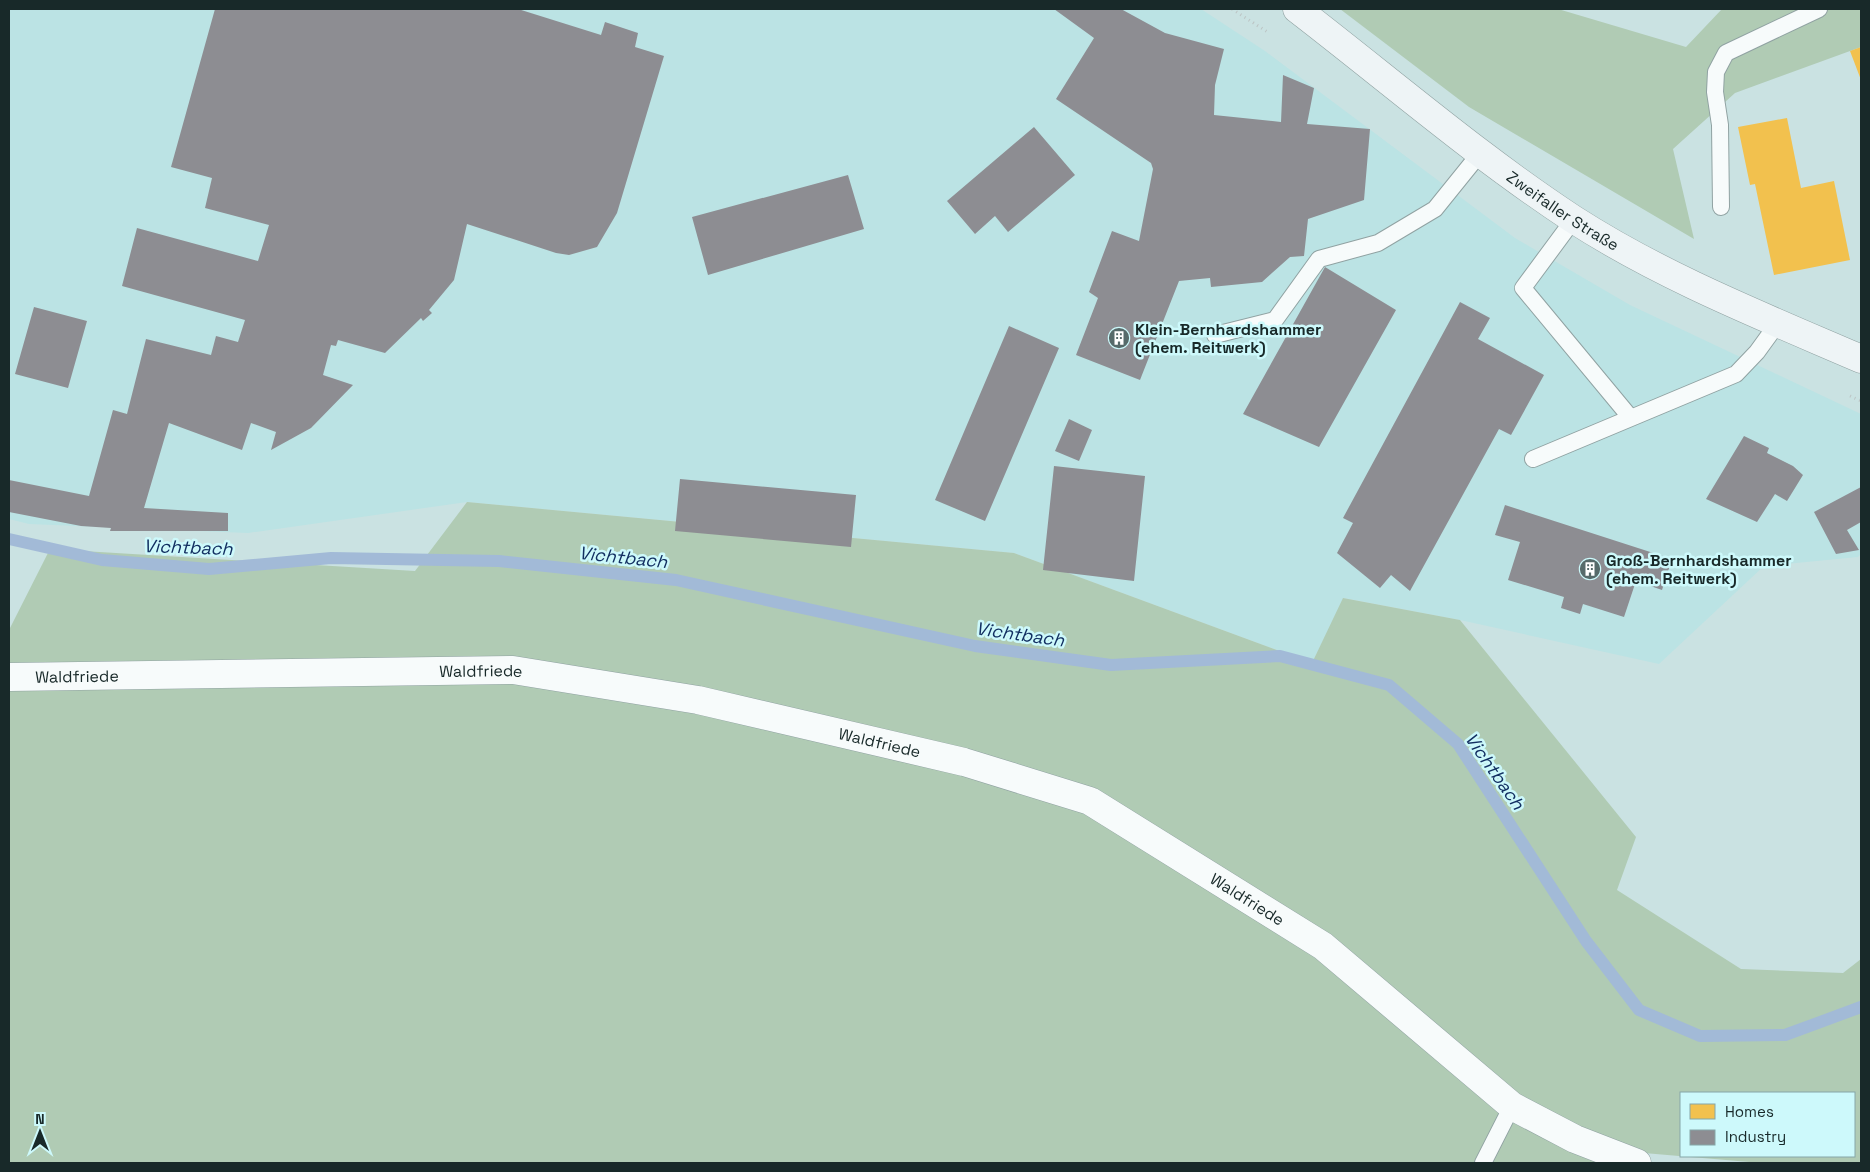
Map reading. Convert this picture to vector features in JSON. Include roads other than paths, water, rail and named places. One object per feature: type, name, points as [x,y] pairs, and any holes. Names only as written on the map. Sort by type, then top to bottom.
[{"type":"main road","name":"Zweifaller Straße","points":[[1297,9],[1481,152],[1574,219],[1648,262],[1778,323],[1861,359]]},
{"type":"street","name":"Waldfriede","points":[[9,677],[513,670],[698,700],[964,762],[1090,801],[1323,946],[1512,1106],[1575,1139],[1637,1163]]},
{"type":"lane","points":[[1721,207],[1720,125],[1715,92],[1716,72],[1726,53],[1819,9]]},
{"type":"lane","points":[[1215,335],[1274,320],[1319,259],[1378,243],[1435,209],[1481,152]]},
{"type":"lane","points":[[1574,219],[1523,288],[1630,417]]},
{"type":"lane","points":[[1532,459],[1736,374],[1757,352],[1778,323]]},
{"type":"lane","points":[[1484,1163],[1512,1106]]},
{"type":"waterway","name":"Vichtbach","points":[[9,539],[102,560],[209,569],[331,558],[499,561],[676,580],[975,646],[1111,665],[1280,656],[1389,685],[1458,744],[1586,941],[1639,1010],[1700,1036],[1785,1035],[1861,1007]]},
{"type":"place","name":"Klein-Bernhardshammer (ehem. Reitwerk)","points":[[1119,338]]},
{"type":"place","name":"Groß-Bernhardshammer (ehem. Reitwerk)","points":[[1590,569]]}]
